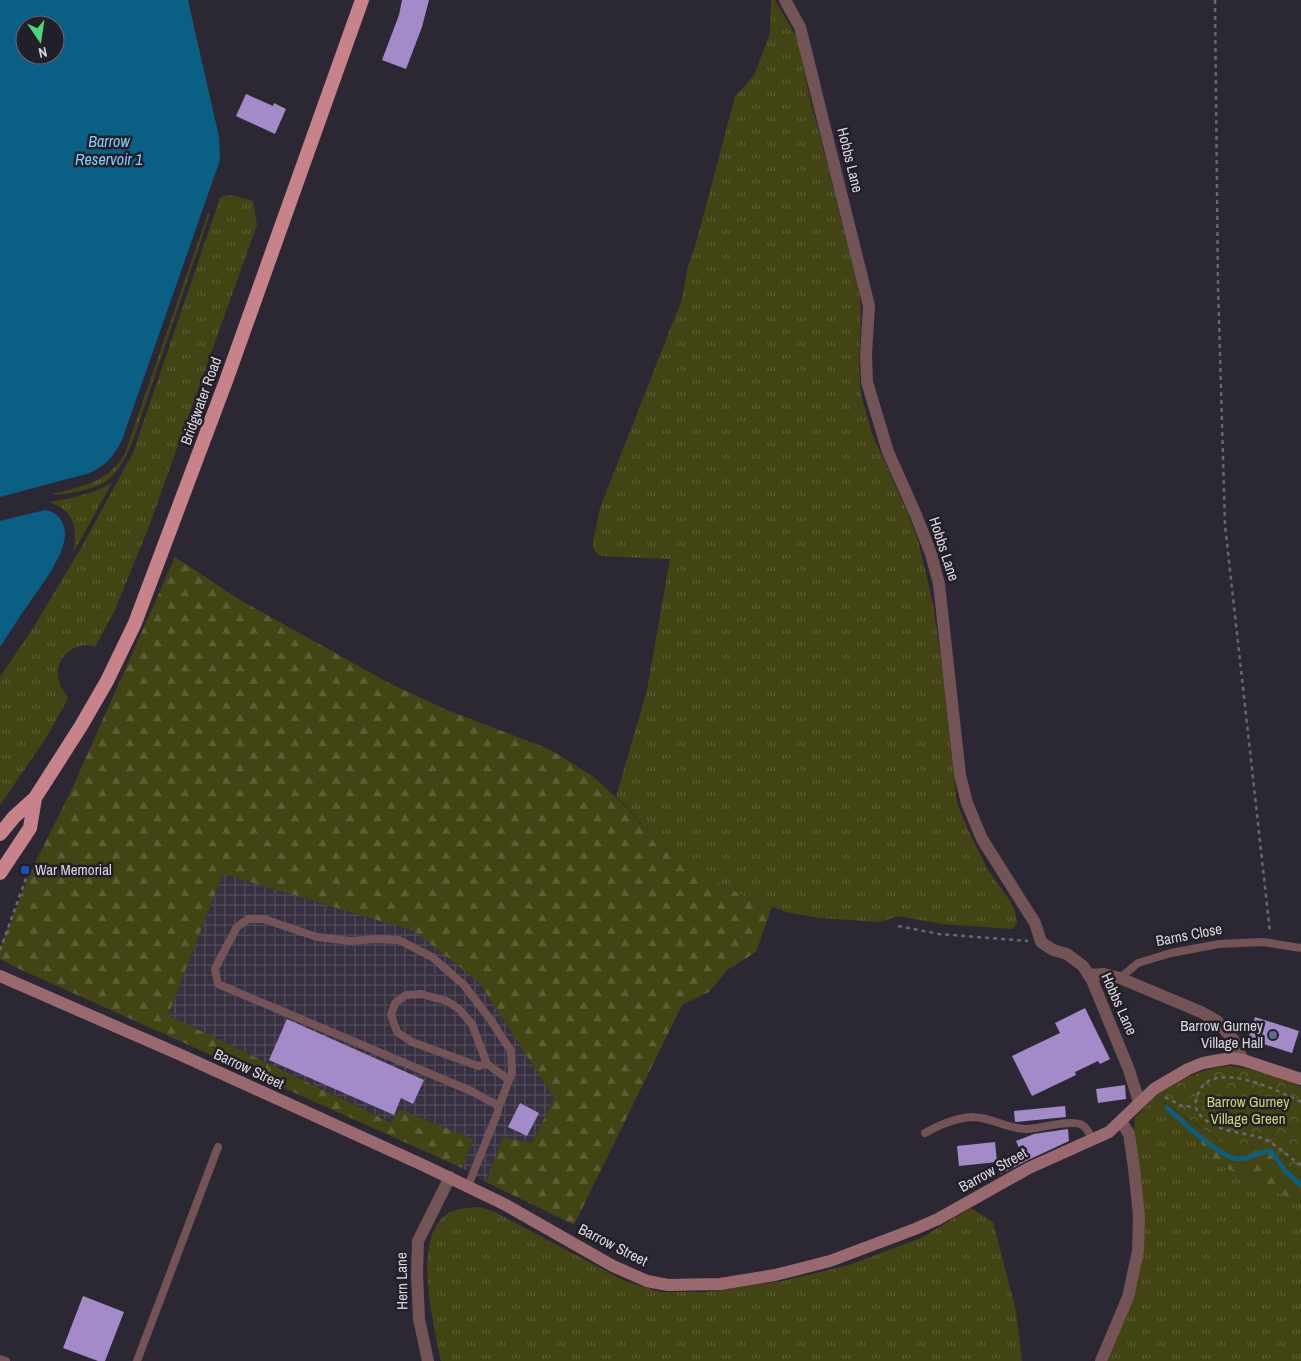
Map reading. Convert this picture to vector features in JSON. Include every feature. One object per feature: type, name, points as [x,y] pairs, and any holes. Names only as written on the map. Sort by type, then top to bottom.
[{"type":"highway","name":"Bridgwater Road","points":[[0,834],[14,817],[35,798],[107,681],[135,623],[226,380],[362,0]]},
{"type":"highway","name":"Bridgwater Road","points":[[0,873],[30,828],[35,798]]},
{"type":"highway","points":[[0,827],[14,817]]},
{"type":"main road","name":"Barrow Street","points":[[0,976],[450,1177],[504,1204],[613,1266],[647,1281],[668,1285],[720,1284],[810,1266],[887,1240],[938,1219],[1028,1168],[1109,1132],[1154,1089],[1203,1062],[1231,1058],[1243,1060],[1301,1079]]},
{"type":"street","name":"Hobbs Lane","points":[[785,0],[800,27],[869,306],[866,355],[867,382],[877,420],[888,452],[931,554],[939,584],[960,776],[967,803],[982,839],[1035,923],[1041,942],[1053,950],[1067,954],[1083,966],[1116,1038],[1139,1102]]},
{"type":"street","points":[[1088,975],[1104,974],[1120,978],[1201,1012],[1217,1021],[1233,1040],[1243,1060]]},
{"type":"street","points":[[1101,1361],[1128,1297],[1138,1251],[1140,1216],[1134,1168],[1129,1134],[1121,1121]]},
{"type":"street","name":"Hern Lane","points":[[428,1361],[419,1319],[418,1241],[450,1177]]},
{"type":"lane","points":[[468,1186],[497,1114],[512,1072],[510,1052],[490,1019],[464,985],[432,957],[399,940],[350,941],[317,937],[264,919],[248,919],[237,927],[215,969],[218,984],[471,1091],[499,1106]]},
{"type":"lane","name":"Barns Close","points":[[1120,978],[1138,962],[1171,953],[1219,944],[1263,942],[1301,948]]},
{"type":"lane","points":[[487,1064],[478,1066],[412,1042],[397,1032],[391,1015],[395,1002],[406,995],[421,994],[447,1001],[459,1010],[472,1024],[487,1064],[510,1080]]},
{"type":"lane","points":[[924,1133],[945,1122],[972,1117],[988,1119],[1008,1128],[1027,1129],[1080,1123],[1087,1129],[1092,1140]]},
{"type":"lane","points":[[137,1361],[218,1147]]},
{"type":"lane","points":[[0,1359],[6,1361]]},
{"type":"path","points":[[1215,0],[1218,277],[1225,525],[1271,943]]},
{"type":"path","points":[[0,950],[29,870],[10,859]]},
{"type":"path","points":[[898,926],[939,934],[1041,942]]},
{"type":"path","points":[[1301,1102],[1283,1093],[1242,1078],[1222,1077],[1204,1084],[1197,1096],[1196,1107],[1206,1121],[1224,1130],[1270,1142],[1301,1165]]},
{"type":"path","points":[[1154,1089],[1159,1094],[1182,1106],[1196,1107]]},
{"type":"shaded area","points":[[223,874],[414,931],[479,982],[554,1098],[532,1143],[503,1137],[486,1182],[462,1168],[473,1139],[399,1109],[393,1123],[168,1015]]},
{"type":"green space","points":[[771,0],[775,0],[798,40],[811,104],[859,290],[861,311],[859,368],[861,394],[872,434],[918,540],[933,604],[943,674],[957,802],[967,828],[988,870],[1015,911],[1017,923],[1012,929],[942,924],[899,916],[880,922],[819,918],[786,912],[744,896],[703,876],[656,842],[627,807],[616,797],[647,690],[670,559],[600,556],[594,550],[593,542],[600,508],[682,299],[688,266],[696,243],[735,97],[754,75],[770,34]]},
{"type":"green space","points":[[232,195],[253,201],[257,225],[148,529],[114,612],[95,647],[88,645],[75,648],[69,651],[60,662],[58,676],[68,698],[48,735],[0,805],[0,677],[33,628],[81,548],[133,453],[220,198]]},
{"type":"green space","points":[[208,213],[210,214],[133,440],[120,466],[113,475],[97,486],[86,490],[58,495],[53,494],[83,486],[101,478],[117,465],[124,456]]},
{"type":"green space","points":[[112,483],[73,553],[75,536],[73,522],[64,510],[49,502],[81,496]]},
{"type":"green space","points":[[175,557],[240,600],[389,683],[447,710],[549,749],[594,777],[626,807],[656,842],[703,875],[744,896],[772,907],[756,952],[727,970],[709,992],[682,1005],[574,1225],[486,1182],[503,1137],[532,1143],[554,1098],[479,982],[414,931],[223,874],[168,1015],[392,1123],[399,1109],[473,1139],[462,1168],[0,959],[0,948],[29,875],[71,791]]},
{"type":"green space","name":"Barrow Gurney Village Green","points":[[1232,1066],[1284,1079],[1301,1087],[1301,1184],[1286,1171],[1270,1148],[1251,1157],[1243,1157],[1155,1096],[1192,1075],[1211,1069]]},
{"type":"green space","points":[[1155,1096],[1187,1119],[1212,1162],[1301,1203],[1301,1361],[1108,1361],[1133,1297],[1139,1178],[1134,1130],[1135,1118]]},
{"type":"green space","points":[[1187,1119],[1243,1157],[1270,1148],[1286,1171],[1301,1184],[1301,1203],[1212,1162]]},
{"type":"green space","points":[[479,1207],[495,1212],[625,1281],[661,1292],[706,1292],[783,1281],[849,1265],[921,1238],[971,1208],[993,1222],[1016,1311],[1022,1361],[441,1361],[428,1286],[427,1266],[429,1247],[434,1230],[443,1217],[460,1209]]},
{"type":"water","name":"Barrow Reservoir 1","points":[[0,0],[188,0],[219,137],[220,160],[122,440],[109,460],[90,473],[0,497]]},
{"type":"water","points":[[45,510],[55,514],[62,521],[65,536],[62,549],[50,573],[0,647],[0,521]]},
{"type":"building","points":[[402,0],[429,0],[422,27],[406,69],[382,60],[399,15]]},
{"type":"building","points":[[246,94],[273,106],[274,103],[286,109],[275,134],[236,116]]},
{"type":"building","points":[[1085,1008],[1110,1059],[1100,1064],[1098,1061],[1075,1072],[1076,1075],[1032,1096],[1012,1056],[1060,1033],[1055,1023]]},
{"type":"building","name":"Barrow Gurney Village Hall","points":[[1255,1017],[1299,1031],[1292,1053],[1248,1039]]},
{"type":"building","points":[[287,1019],[424,1080],[413,1104],[401,1098],[394,1115],[269,1060]]},
{"type":"building","points":[[1125,1085],[1126,1099],[1098,1103],[1096,1089]]},
{"type":"building","points":[[520,1103],[539,1113],[527,1136],[508,1127]]},
{"type":"building","points":[[1065,1106],[1066,1117],[1015,1122],[1014,1111]]},
{"type":"building","points":[[1068,1129],[1069,1141],[1001,1174],[996,1165],[1021,1152],[1016,1141],[1034,1134]]},
{"type":"building","points":[[995,1142],[997,1162],[959,1166],[957,1146]]},
{"type":"building","points":[[83,1296],[124,1312],[105,1361],[98,1361],[63,1348]]},
{"type":"waterway","points":[[1167,1108],[1201,1138],[1230,1157],[1242,1159],[1271,1151],[1286,1172],[1301,1185]]},
{"type":"place","name":"War Memorial","points":[[25,870]]},
{"type":"place","name":"Barrow Gurney Village Hall","points":[[1273,1035]]}]
